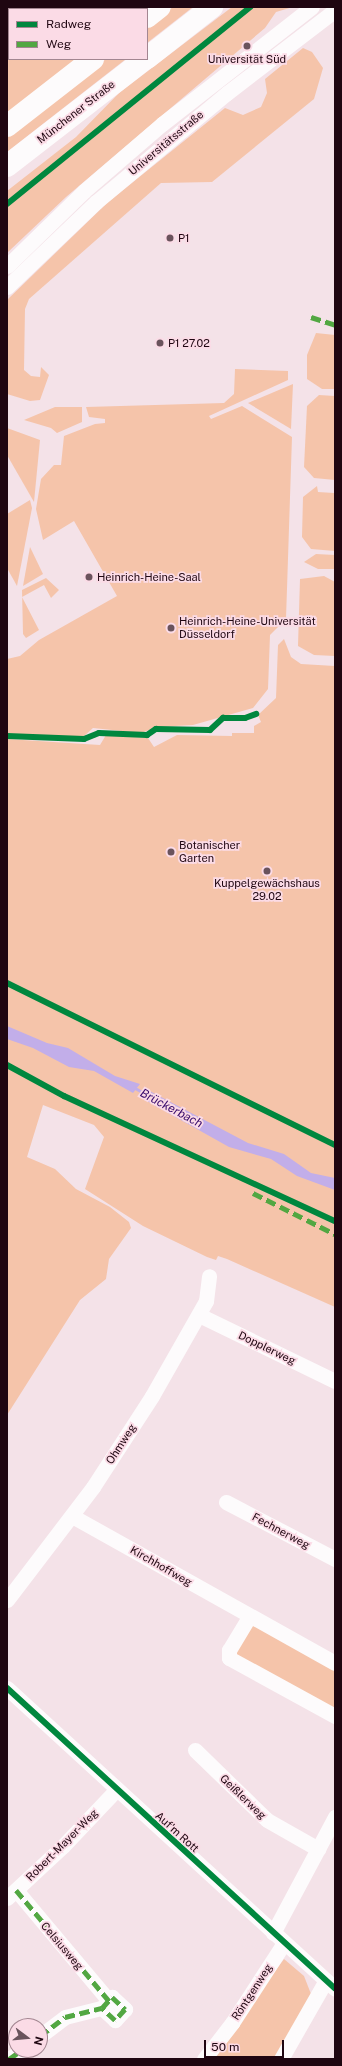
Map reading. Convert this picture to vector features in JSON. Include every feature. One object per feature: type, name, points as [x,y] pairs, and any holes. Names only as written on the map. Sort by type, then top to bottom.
[{"type":"highway","points":[[148,16],[160,7]]},
{"type":"highway","name":"Münchener Straße","points":[[148,56],[212,7]]},
{"type":"highway","points":[[7,126],[92,60]]},
{"type":"highway","name":"Münchener Straße","points":[[7,166],[143,60]]},
{"type":"street","name":"Universitätsstraße","points":[[7,266],[79,196],[162,124],[312,7]]},
{"type":"street","name":"Universitätsstraße","points":[[7,287],[96,202],[227,93],[335,10]]},
{"type":"street","name":"Ohmweg","points":[[7,1600],[72,1516],[152,1396],[199,1315],[209,1294],[210,1276]]},
{"type":"street","name":"Dopplerweg","points":[[199,1315],[335,1381]]},
{"type":"street","name":"Fechnerweg","points":[[226,1502],[335,1559]]},
{"type":"street","name":"Kirchhoffweg","points":[[72,1516],[335,1663]]},
{"type":"street","points":[[249,1616],[229,1650],[229,1658],[335,1716]]},
{"type":"street","name":"Auf'm Rott","points":[[7,1688],[330,1986]]},
{"type":"street","name":"Geißlerweg","points":[[194,1750],[267,1820],[318,1849]]},
{"type":"street","name":"Robert-Mayer-Weg","points":[[12,1894],[63,1846],[116,1790]]},
{"type":"street","points":[[273,1933],[335,1817]]},
{"type":"street","name":"Celsiusweg","points":[[12,1894],[105,2004],[65,2017],[48,2030]]},
{"type":"street","name":"Röntgenweg","points":[[204,2059],[232,2023],[284,1943]]},
{"type":"street","points":[[281,2059],[330,1986]]},
{"type":"shaded area","points":[[7,7],[146,7],[8,8],[8,60],[76,60],[7,113]]},
{"type":"shaded area","points":[[173,7],[193,7],[148,42],[148,26]]},
{"type":"shaded area","points":[[232,7],[293,7],[276,12],[265,28],[66,197],[7,253],[7,191],[76,137],[119,93]]},
{"type":"shaded area","points":[[303,48],[312,52],[323,68],[314,99],[212,182],[161,183],[29,299],[25,309],[24,370],[31,376],[40,377],[41,367],[49,375],[40,400],[30,401],[7,394],[7,300],[107,203],[225,108],[243,115],[261,107],[267,93],[265,79]]},
{"type":"shaded area","points":[[105,60],[125,60],[7,152],[7,137]]},
{"type":"shaded area","points":[[316,333],[335,335],[335,389],[322,389],[307,379],[307,355]]},
{"type":"shaded area","points":[[235,369],[288,371],[288,380],[209,416],[211,419],[242,406],[292,437],[286,619],[270,635],[268,689],[253,708],[193,725],[157,727],[141,733],[93,728],[83,737],[7,734],[7,659],[20,656],[39,640],[117,596],[74,521],[43,540],[36,509],[41,479],[54,465],[61,465],[64,436],[95,424],[105,423],[105,419],[89,417],[86,407],[224,403],[234,394]]},
{"type":"shaded area","points":[[293,384],[291,429],[248,403]]},
{"type":"shaded area","points":[[319,395],[335,396],[335,480],[314,478],[304,467],[307,406]]},
{"type":"shaded area","points":[[55,407],[82,407],[82,422],[57,433],[51,428],[24,420]]},
{"type":"shaded area","points":[[7,428],[40,440],[34,502],[7,455]]},
{"type":"shaded area","points":[[317,486],[318,492],[334,493],[335,551],[311,549],[302,537],[303,497]]},
{"type":"shaded area","points":[[30,500],[32,508],[17,586],[7,568],[7,514]]},
{"type":"shaded area","points":[[30,547],[43,574],[23,586]]},
{"type":"shaded area","points":[[316,554],[335,555],[335,569],[318,569],[304,562]]},
{"type":"shaded area","points":[[324,576],[335,582],[335,656],[314,655],[298,646],[300,579]]},
{"type":"shaded area","points":[[46,578],[59,590],[51,598],[44,585],[22,597],[22,590]]},
{"type":"shaded area","points":[[22,597],[39,630],[26,638],[23,634]]},
{"type":"shaded area","points":[[284,639],[291,657],[301,664],[335,666],[335,1307],[227,1259],[218,1256],[216,1260],[207,1257],[143,1226],[85,1189],[104,1137],[94,1125],[43,1105],[27,1157],[55,1169],[76,1189],[110,1207],[129,1222],[131,1228],[109,1259],[106,1279],[80,1300],[7,1415],[7,739],[100,745],[106,735],[148,738],[154,747],[177,735],[232,736],[232,733],[254,733],[254,726],[261,722],[258,715],[276,698],[278,645]]},
{"type":"shaded area","points":[[249,1623],[335,1664],[335,1712],[233,1657]]},
{"type":"shaded area","points":[[284,1959],[304,1976],[311,1994],[275,2059],[211,2059]]},
{"type":"water","points":[[7,1026],[47,1043],[68,1048],[115,1076],[140,1084],[133,1093],[94,1071],[69,1067],[33,1048],[7,1039]]},
{"type":"water","points":[[144,1088],[248,1143],[284,1154],[311,1173],[335,1178],[335,1190],[297,1176],[271,1159],[229,1147],[138,1096]]},
{"type":"waterway","name":"Brückerbach","points":[[133,1087],[144,1093]]},
{"type":"marked path","points":[[311,317],[335,325]]},
{"type":"marked path","points":[[253,1193],[335,1234]]},
{"type":"marked path","points":[[16,1890],[109,2001]]},
{"type":"marked path","points":[[112,1997],[125,2009],[115,2020],[102,2008],[112,1997]]},
{"type":"marked path","points":[[48,2030],[65,2017],[102,2008]]},
{"type":"cycle path","points":[[7,204],[250,7]]},
{"type":"cycle path","points":[[7,736],[84,739],[99,733],[147,735],[156,729],[210,730],[223,718],[245,718],[256,714]]},
{"type":"cycle path","points":[[7,983],[335,1145]]},
{"type":"cycle path","points":[[7,1065],[64,1096],[335,1221]]},
{"type":"cycle path","points":[[7,1688],[335,1989]]},
{"type":"place","name":"Universität Süd","points":[[247,46]]},
{"type":"place","name":"P1","points":[[170,238]]},
{"type":"place","name":"P1 27.02","points":[[160,343]]},
{"type":"place","name":"Heinrich-Heine-Saal","points":[[89,577]]},
{"type":"place","name":"Heinrich-Heine-Universität Düsseldorf","points":[[171,628]]},
{"type":"place","name":"Botanischer Garten","points":[[171,852]]},
{"type":"place","name":"Kuppelgewächshaus 29.02","points":[[267,871]]}]
